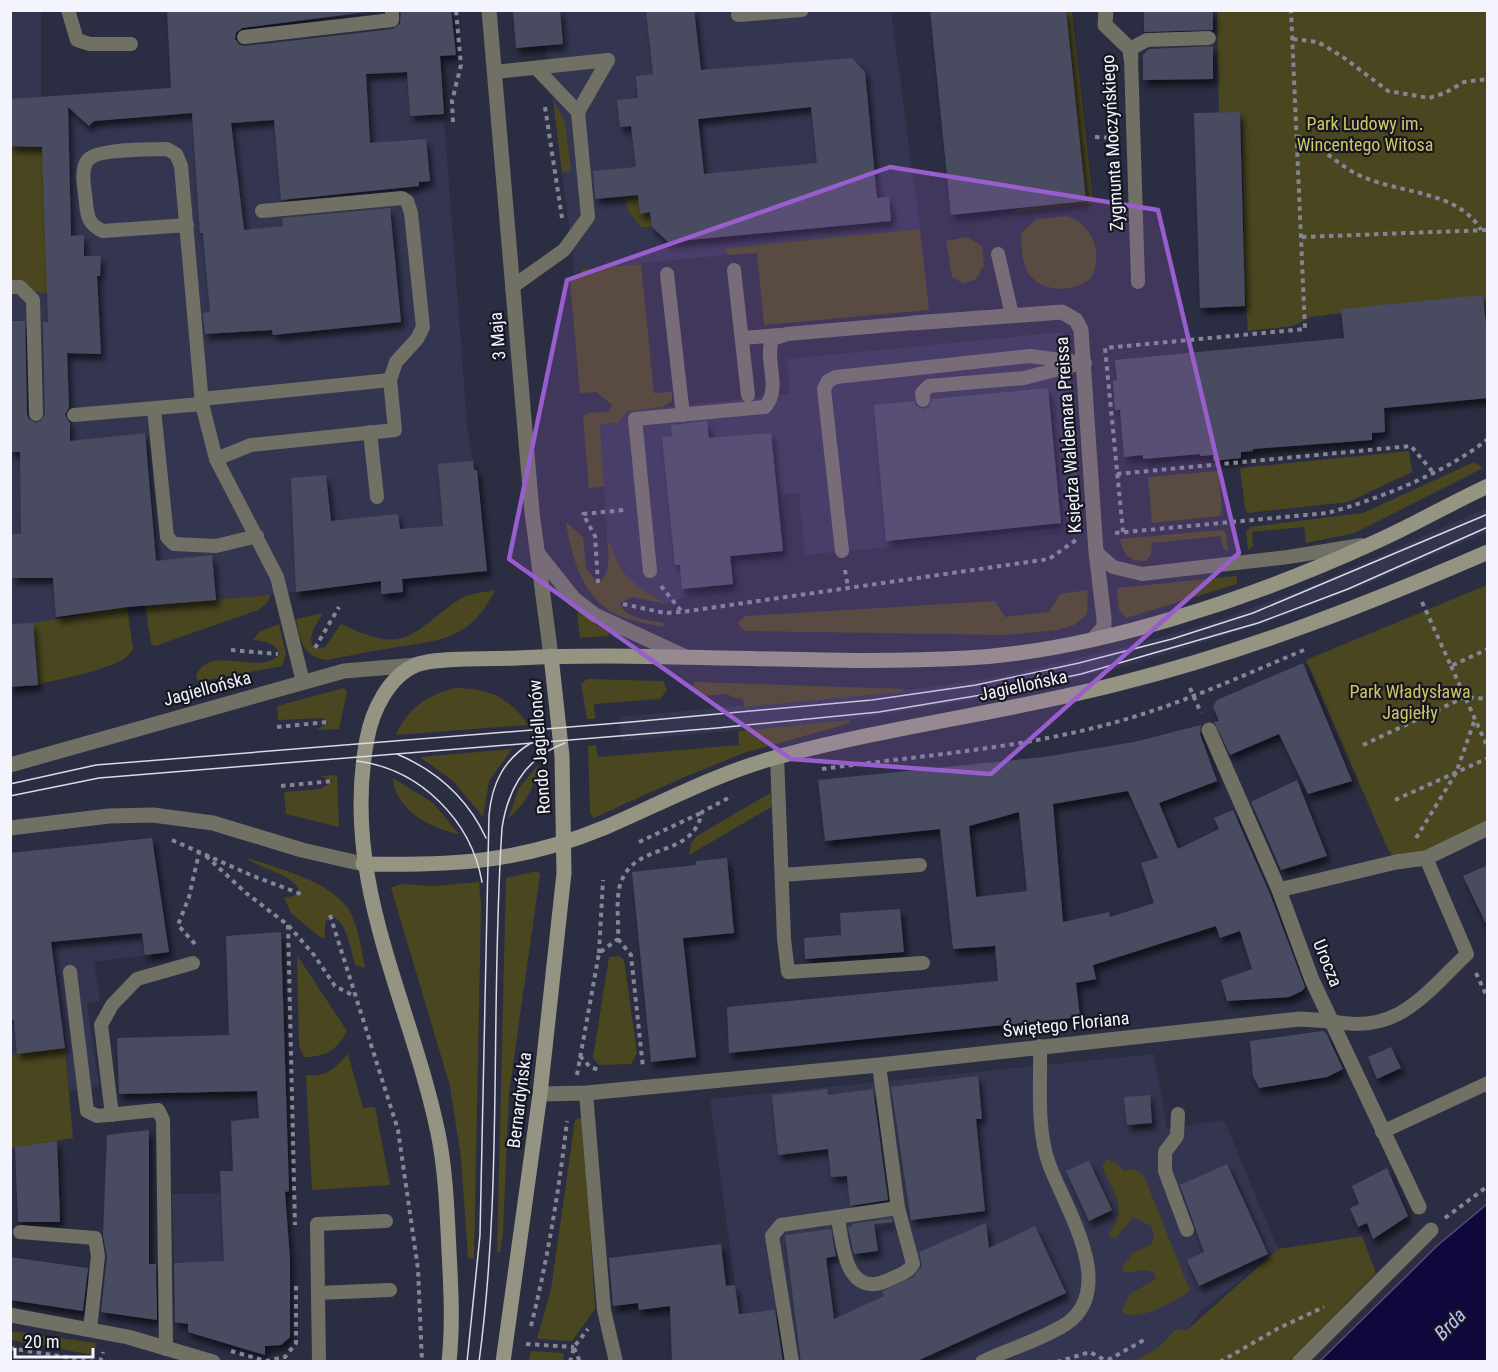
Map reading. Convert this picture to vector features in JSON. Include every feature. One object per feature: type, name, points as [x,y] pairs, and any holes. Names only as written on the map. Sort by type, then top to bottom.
[{"type":"main road","name":"Jagiellońska","points":[[551,656],[970,658],[1040,650],[1094,638],[1210,605],[1324,564],[1375,542],[1488,486]]},
{"type":"main road","name":"Jagiellońska","points":[[564,842],[604,827],[705,781],[777,756],[855,737],[1087,692],[1189,665],[1328,619],[1488,552]]},
{"type":"main road","name":"Rondo Jagiellonów","points":[[416,665],[551,656],[562,756],[564,842]]},
{"type":"main road","points":[[416,665],[393,682],[383,696],[370,727],[362,792],[363,864],[375,914],[437,1129],[447,1202],[453,1327],[449,1362]]},
{"type":"main road","points":[[363,864],[477,862],[511,857],[564,842]]},
{"type":"main road","name":"Bernardyńska","points":[[503,1362],[540,1094],[562,894],[564,842]]},
{"type":"street","name":"3 Maja","points":[[489,10],[512,287],[551,656]]},
{"type":"street","name":"Zygmunta Moczyńskiego","points":[[1106,10],[1105,24],[1130,54]]},
{"type":"street","name":"Księdza Waldemara Preissa","points":[[913,323],[1062,312],[1076,320],[1081,330],[1085,363],[1096,552],[1104,627],[1094,638]]},
{"type":"street","points":[[539,555],[574,599],[595,615],[687,658]]},
{"type":"street","name":"Jagiellońska","points":[[10,765],[344,671],[416,665]]},
{"type":"street","name":"Urocza","points":[[1209,730],[1279,890],[1312,980],[1419,1207]]},
{"type":"street","points":[[10,828],[109,816],[153,815],[213,823],[302,850],[363,864]]},
{"type":"street","points":[[1279,890],[1396,862],[1426,858],[1488,828]]},
{"type":"street","name":"Świętego Floriana","points":[[540,1094],[580,1093],[879,1065],[1300,1019],[1331,1021]]},
{"type":"street","points":[[1299,1362],[1431,1230]]},
{"type":"street","points":[[10,1316],[90,1330],[166,1349],[217,1355]]},
{"type":"lane","points":[[68,10],[77,39],[90,44],[131,44]]},
{"type":"lane","points":[[244,37],[392,20],[392,10]]},
{"type":"lane","points":[[738,15],[802,10]]},
{"type":"lane","points":[[1130,54],[1147,40],[1209,38]]},
{"type":"lane","name":"Zygmunta Moczyńskiego","points":[[1130,54],[1138,282]]},
{"type":"lane","points":[[495,72],[609,60],[578,112],[588,217],[564,250],[512,287]]},
{"type":"lane","points":[[536,68],[578,112]]},
{"type":"lane","points":[[186,225],[103,231],[93,226],[87,217],[83,171],[87,160],[97,153],[167,149],[176,154],[181,166],[201,401],[216,459],[277,578],[303,682]]},
{"type":"lane","points":[[216,459],[251,445],[395,430],[390,380],[396,362],[417,339],[423,327],[411,213],[407,201],[402,198],[262,211]]},
{"type":"lane","points":[[998,254],[1012,315]]},
{"type":"lane","points":[[734,270],[748,395]]},
{"type":"lane","points":[[666,274],[683,415]]},
{"type":"lane","points":[[10,286],[20,287],[33,300],[36,414]]},
{"type":"lane","points":[[743,338],[913,323]]},
{"type":"lane","points":[[650,571],[635,419],[765,407],[772,399],[773,389],[768,349],[772,339],[787,334]]},
{"type":"lane","points":[[842,551],[824,389],[828,381],[836,377],[1030,356],[1085,363]]},
{"type":"lane","points":[[923,400],[922,393],[929,386],[1024,378],[1085,363]]},
{"type":"lane","points":[[74,416],[154,409],[201,401],[390,380]]},
{"type":"lane","points":[[154,409],[167,537],[174,544],[216,546],[257,536]]},
{"type":"lane","points":[[370,432],[377,496]]},
{"type":"lane","points":[[1096,552],[1113,567],[1142,574],[1288,557],[1375,542]]},
{"type":"lane","points":[[777,756],[788,972],[923,963]]},
{"type":"lane","name":"Świętego Floriana","points":[[1331,1021],[1362,1025],[1397,1016],[1411,1009],[1467,954],[1426,858]]},
{"type":"lane","points":[[782,875],[920,865]]},
{"type":"lane","points":[[112,1115],[101,1025],[112,1005],[137,979],[193,963]]},
{"type":"lane","points":[[70,972],[87,1111],[97,1116],[158,1110],[163,1120],[166,1349]]},
{"type":"lane","points":[[982,1362],[1067,1323],[1081,1307],[1087,1290],[1088,1269],[1084,1250],[1048,1164],[1042,1137],[1040,1046]]},
{"type":"lane","points":[[838,1218],[846,1262],[852,1275],[866,1282],[881,1282],[909,1270],[913,1264],[898,1208],[879,1065]]},
{"type":"lane","points":[[1382,1132],[1488,1083]]},
{"type":"lane","points":[[580,1093],[604,1310],[616,1362]]},
{"type":"lane","points":[[1178,1114],[1177,1136],[1165,1152],[1165,1171],[1187,1230]]},
{"type":"lane","points":[[792,1362],[772,1236],[781,1225],[898,1208]]},
{"type":"lane","points":[[320,1362],[317,1224],[386,1221]]},
{"type":"lane","points":[[20,1232],[95,1238],[98,1257],[90,1330]]},
{"type":"lane","points":[[318,1293],[390,1290]]},
{"type":"path","points":[[453,122],[452,101],[461,65],[456,10]]},
{"type":"path","points":[[1123,532],[1105,348],[1305,329],[1292,10]]},
{"type":"path","points":[[1293,39],[1318,42],[1343,57],[1388,91],[1428,98],[1445,93],[1464,82],[1488,79]]},
{"type":"path","points":[[545,102],[564,228],[564,250]]},
{"type":"path","points":[[1297,136],[1361,176],[1394,189],[1442,200],[1461,207],[1473,218],[1480,230]]},
{"type":"path","points":[[1302,237],[1488,230]]},
{"type":"path","points":[[620,603],[665,613],[682,612],[1049,559],[1083,536],[1327,513],[1358,505],[1398,489],[1488,440]]},
{"type":"path","points":[[1117,474],[1411,446],[1432,471]]},
{"type":"path","points":[[598,583],[595,536],[583,514],[643,509]]},
{"type":"path","points":[[650,571],[682,612]]},
{"type":"path","points":[[1411,607],[1433,597]]},
{"type":"path","points":[[1422,602],[1488,748]]},
{"type":"path","points":[[314,649],[339,607]]},
{"type":"path","points":[[231,650],[280,654]]},
{"type":"path","points":[[817,770],[1003,745],[1108,724],[1194,698],[1305,650]]},
{"type":"path","points":[[1451,666],[1488,650]]},
{"type":"path","points":[[1190,688],[1209,730]]},
{"type":"path","points":[[1363,745],[1465,697],[1488,699]]},
{"type":"path","points":[[1396,862],[1419,834],[1456,772],[1475,719]]},
{"type":"path","points":[[277,727],[328,722]]},
{"type":"path","points":[[1395,800],[1488,758]]},
{"type":"path","points":[[281,786],[333,781]]},
{"type":"path","points":[[639,842],[738,793]]},
{"type":"path","points":[[644,1068],[631,956],[618,939],[620,884],[632,862],[679,843],[699,827],[702,812]]},
{"type":"path","points":[[168,838],[301,894]]},
{"type":"path","points":[[201,853],[246,893],[288,925],[314,955],[335,986],[355,997]]},
{"type":"path","points":[[178,926],[201,853]]},
{"type":"path","points":[[524,1353],[542,1282],[559,1184],[567,1120],[580,1093],[599,953],[603,880]]},
{"type":"path","points":[[330,915],[398,1130],[418,1269],[422,1362]]},
{"type":"path","points":[[288,925],[296,1236]]},
{"type":"path","points":[[599,953],[618,939]]},
{"type":"path","points":[[1480,982],[1488,999]]},
{"type":"path","points":[[1431,1230],[1488,1186]]},
{"type":"path","points":[[217,1355],[266,1361],[285,1357],[296,1343],[296,1284]]},
{"type":"path","points":[[1220,1362],[1277,1329],[1330,1304]]},
{"type":"path","points":[[1057,1362],[1090,1352],[1108,1361],[1144,1340]]},
{"type":"path","points":[[526,1344],[574,1347]]},
{"type":"path","points":[[570,1362],[574,1347]]},
{"type":"path","points":[[574,1347],[580,1362]]},
{"type":"path","points":[[10,1348],[95,1362]]},
{"type":"highlighted area","points":[[890,167],[1158,210],[1239,553],[991,774],[791,759],[509,559],[567,280]]},
{"type":"shaded area","points":[[11,11],[41,11],[41,97],[391,73],[440,65],[467,425],[474,469],[477,470],[487,571],[402,579],[403,592],[381,594],[380,581],[271,595],[87,611],[87,614],[56,617],[38,685],[12,687],[11,693]]},
{"type":"shaded area","points":[[513,11],[891,11],[920,229],[727,248],[727,255],[583,269],[575,275],[546,45],[516,48]]},
{"type":"shaded area","points":[[1063,332],[1082,529],[805,555],[799,493],[778,495],[731,556],[733,584],[712,586],[667,604],[632,583],[614,556],[607,536],[600,424],[618,423],[628,411],[790,394],[787,359]]},
{"type":"shaded area","points":[[1487,508],[1487,532],[1365,585],[1263,624],[1126,666],[1005,694],[849,720],[621,741],[619,717],[933,687],[1001,676],[1121,648],[1213,622],[1309,587]]},
{"type":"shaded area","points":[[152,838],[169,952],[94,962],[100,1001],[87,1003],[99,1086],[69,1091],[65,1048],[11,1055],[10,853]]},
{"type":"shaded area","points":[[1154,1054],[1167,1129],[1224,1120],[1278,1249],[1199,1313],[1165,1361],[784,1361],[778,1310],[739,1314],[710,1099]]},
{"type":"shaded area","points":[[233,1193],[290,1260],[290,1337],[281,1345],[265,1346],[265,1355],[188,1332],[184,1263],[174,1262],[172,1194]]},
{"type":"green space","points":[[1066,11],[1072,11],[1093,201],[1089,204],[1017,212],[1015,209],[1086,201]]},
{"type":"green space","name":"Park Ludowy im. Wincentego Witosa","points":[[1217,11],[1487,11],[1487,321],[1483,296],[1342,309],[1342,313],[1311,317],[1293,326],[1248,331],[1242,127],[1240,112],[1219,113]]},
{"type":"green space","points":[[553,100],[565,121],[571,171],[562,172]]},
{"type":"green space","points":[[42,143],[48,294],[11,286],[11,146]]},
{"type":"green space","points":[[638,195],[641,214],[650,212],[652,227],[641,227],[628,211],[625,197]]},
{"type":"green space","points":[[1068,216],[1077,220],[1089,232],[1096,248],[1096,266],[1093,275],[1087,281],[1078,286],[1059,289],[1040,284],[1027,271],[1021,233],[1037,219]]},
{"type":"green space","points":[[920,229],[929,310],[764,325],[757,253],[727,255],[726,248]]},
{"type":"green space","points":[[967,237],[982,246],[984,265],[976,279],[964,284],[952,277],[946,241]]},
{"type":"green space","points":[[641,264],[654,393],[672,392],[672,401],[663,407],[628,411],[618,423],[600,424],[604,487],[589,488],[583,416],[588,413],[608,412],[612,405],[596,392],[580,393],[570,282],[583,269]]},
{"type":"green space","points":[[1409,451],[1412,472],[1348,502],[1248,513],[1245,508],[1240,468]]},
{"type":"green space","points":[[1474,462],[1483,468],[1355,533],[1306,543],[1304,527],[1252,532],[1253,546],[1248,550],[1246,532],[1250,527],[1363,513]]},
{"type":"green space","points":[[1218,471],[1222,509],[1220,516],[1152,523],[1148,477]]},
{"type":"green space","points":[[566,522],[583,537],[586,568],[598,583],[608,568],[607,536],[622,570],[645,591],[667,604],[632,597],[620,603],[623,608],[632,616],[664,623],[663,627],[622,617],[598,601],[589,590],[576,564]]},
{"type":"green space","points":[[1222,530],[1226,533],[1228,552],[1223,548],[1221,536],[1152,543],[1151,555],[1146,561],[1132,559],[1128,556],[1120,539]]},
{"type":"green space","points":[[1237,576],[1237,584],[1126,618],[1119,610],[1117,588]]},
{"type":"green space","name":"Park Władysława Jagiełły","points":[[1487,585],[1487,828],[1396,862],[1387,847],[1306,660]]},
{"type":"green space","points":[[495,590],[475,619],[453,635],[426,643],[327,660],[312,655],[304,647],[296,619],[323,613],[312,635],[311,640],[315,649],[325,647],[341,624],[363,634],[381,639],[394,639],[406,637],[417,631],[464,597]]},
{"type":"green space","points":[[1088,590],[1087,614],[1074,625],[1058,630],[1005,635],[745,631],[738,624],[746,616],[995,601],[1005,617],[1049,612],[1060,594]]},
{"type":"green space","points":[[271,595],[266,604],[258,610],[155,646],[151,644],[145,605]]},
{"type":"green space","points":[[127,607],[133,649],[127,656],[118,662],[90,672],[38,685],[33,623],[87,614],[87,611]]},
{"type":"green space","points":[[577,612],[608,632],[609,636],[580,638]]},
{"type":"green space","points":[[279,624],[286,654],[282,666],[198,682],[196,675],[203,666],[213,661],[260,663],[280,654],[272,645],[253,640],[259,632]]},
{"type":"green space","points":[[587,679],[663,681],[667,690],[660,699],[594,704],[595,719],[587,719],[581,684]]},
{"type":"green space","points":[[694,682],[904,689],[901,692],[744,707],[743,699],[727,694],[699,696],[694,691]]},
{"type":"green space","points":[[344,688],[347,692],[339,729],[316,730],[328,723],[323,718],[278,720],[277,706]]},
{"type":"green space","points":[[455,688],[478,690],[497,696],[514,708],[528,725],[396,735],[406,717],[420,704],[436,694]]},
{"type":"green space","points":[[849,720],[850,723],[744,753],[594,818],[590,813],[588,746],[596,745],[598,757],[739,745],[738,731]]},
{"type":"green space","points":[[512,749],[489,781],[483,817],[453,781],[420,757]]},
{"type":"green space","points":[[538,765],[528,795],[508,819],[519,788]]},
{"type":"green space","points":[[337,775],[339,827],[286,814],[284,792],[321,789],[333,781],[320,776]]},
{"type":"green space","points":[[393,778],[433,803],[459,834],[437,828],[416,816],[400,800]]},
{"type":"green space","points":[[770,793],[773,806],[689,855],[691,843],[697,836]]},
{"type":"green space","points":[[245,857],[316,883],[341,900],[355,923],[365,968],[355,965],[345,929],[336,918],[330,915],[325,923],[325,938],[320,937],[291,913],[284,898],[301,894],[297,887],[284,876]]},
{"type":"green space","points":[[537,871],[540,875],[509,1093],[503,1233],[500,1252],[497,1252],[506,878]]},
{"type":"green space","points":[[479,882],[481,906],[474,1259],[468,1258],[461,1158],[450,1086],[391,888],[401,884],[433,886]]},
{"type":"green space","points":[[297,955],[347,1031],[335,1048],[319,1056],[304,1057],[299,1046]]},
{"type":"green space","points":[[619,956],[624,960],[637,1053],[631,1064],[599,1065],[593,1058],[609,957]]},
{"type":"green space","points":[[65,1048],[73,1138],[11,1148],[11,1055]]},
{"type":"green space","points":[[348,1054],[363,1108],[375,1107],[390,1185],[312,1190],[306,1075],[325,1073]]},
{"type":"green space","points":[[580,1118],[584,1125],[595,1309],[572,1341],[537,1339],[551,1289],[575,1120]]},
{"type":"green space","points":[[1107,1159],[1116,1163],[1124,1171],[1134,1169],[1144,1176],[1190,1291],[1150,1312],[1132,1315],[1124,1314],[1122,1310],[1130,1294],[1156,1279],[1153,1272],[1144,1270],[1124,1273],[1122,1267],[1133,1253],[1152,1244],[1154,1235],[1151,1226],[1133,1217],[1115,1239],[1109,1236],[1119,1212],[1117,1198],[1102,1165]]},
{"type":"green space","points":[[1362,1236],[1376,1273],[1289,1361],[1134,1361],[1158,1348],[1175,1330],[1187,1330],[1278,1249]]},
{"type":"green space","points":[[11,1331],[96,1343],[93,1355],[11,1340]]},
{"type":"green space","points":[[531,1351],[564,1353],[563,1361],[529,1361]]},
{"type":"water","name":"Brda","points":[[1487,1204],[1487,1361],[1320,1361],[1438,1245]]},
{"type":"building","points":[[167,10],[383,10],[242,28],[236,33],[235,39],[240,45],[245,46],[393,29],[400,24],[401,10],[451,10],[456,55],[440,56],[444,114],[410,116],[407,72],[366,74],[370,143],[426,139],[430,181],[419,182],[419,186],[281,200],[274,120],[231,123],[244,230],[283,226],[282,218],[390,208],[401,322],[273,335],[272,330],[205,334],[203,313],[210,312],[203,233],[200,233],[192,113],[94,121],[89,126],[68,107],[71,236],[84,235],[84,256],[101,256],[100,276],[97,276],[101,354],[67,353],[69,407],[65,415],[70,423],[70,441],[145,433],[156,561],[212,555],[216,600],[127,607],[56,617],[53,578],[12,578],[11,534],[21,534],[20,452],[10,452],[10,321],[25,321],[27,414],[29,419],[36,423],[41,421],[45,414],[43,322],[48,322],[42,147],[10,146],[10,99],[171,88]]},
{"type":"building","points":[[513,10],[560,10],[563,44],[516,48]]},
{"type":"building","points":[[646,10],[694,10],[701,70],[852,58],[865,72],[877,198],[889,197],[891,221],[668,242],[652,227],[650,212],[640,214],[638,195],[595,199],[593,171],[636,167],[631,126],[620,127],[617,100],[638,98],[636,76],[653,74]],"holes":[[[811,107],[817,163],[704,174],[698,119]]]},
{"type":"building","points":[[930,10],[1066,10],[1086,201],[951,215]]},
{"type":"building","points":[[1144,10],[1213,10],[1213,30],[1144,32]]},
{"type":"building","points":[[1213,46],[1213,79],[1143,80],[1143,55],[1149,49]]},
{"type":"building","points":[[1240,112],[1245,306],[1200,308],[1194,113]]},
{"type":"building","points":[[1483,295],[1488,344],[1488,398],[1384,408],[1385,432],[1372,433],[1372,440],[1253,449],[1253,451],[1241,452],[1241,458],[1213,461],[1213,455],[1200,456],[1200,454],[1143,459],[1143,455],[1124,457],[1120,410],[1115,410],[1113,381],[1117,380],[1115,360],[1344,338],[1341,309]]},
{"type":"building","points":[[1048,388],[1061,523],[886,541],[874,405],[914,401],[916,406],[924,409],[929,407],[932,399]]},
{"type":"building","points":[[707,421],[709,438],[771,433],[783,551],[730,556],[733,584],[682,589],[680,565],[675,565],[662,437],[672,436],[671,425]]},
{"type":"building","points":[[473,461],[474,470],[477,470],[487,571],[402,579],[403,592],[381,594],[381,581],[296,592],[291,478],[326,475],[331,521],[398,514],[400,529],[443,526],[438,464]]},
{"type":"building","points":[[33,623],[38,685],[10,687],[10,624]]},
{"type":"building","points":[[1303,663],[1352,781],[1308,794],[1279,734],[1230,755],[1214,722],[1219,721],[1213,707],[1217,700]]},
{"type":"building","points":[[1201,725],[1200,734],[1217,781],[1159,803],[1178,849],[1219,829],[1214,818],[1233,810],[1270,894],[1305,987],[1302,991],[1289,997],[1227,1001],[1221,980],[1252,969],[1240,931],[1220,938],[1216,926],[1093,965],[1096,979],[1076,983],[1080,1017],[729,1053],[727,1007],[998,981],[995,946],[953,949],[940,829],[825,841],[818,780],[1044,757],[1134,742]],"holes":[[[1128,791],[1158,858],[1141,863],[1154,903],[1110,917],[1109,912],[1063,922],[1053,804]],[[1019,812],[1027,891],[976,897],[969,826]]]},
{"type":"building","points":[[1297,780],[1327,856],[1281,870],[1251,802]]},
{"type":"building","points":[[152,838],[169,952],[145,955],[142,933],[51,942],[65,1048],[17,1054],[14,1020],[10,1020],[10,853]]},
{"type":"building","points":[[727,858],[734,933],[683,938],[696,1057],[651,1062],[632,872],[696,865],[696,861]]},
{"type":"building","points":[[1488,865],[1488,928],[1463,876]]},
{"type":"building","points":[[900,909],[904,952],[805,959],[804,938],[841,935],[840,913]]},
{"type":"building","points":[[281,932],[289,1191],[285,1192],[290,1260],[290,1337],[281,1345],[265,1346],[265,1355],[188,1332],[188,1324],[175,1322],[174,1263],[224,1261],[220,1171],[233,1171],[231,1121],[259,1118],[257,1091],[119,1094],[117,1038],[229,1035],[226,936]]},
{"type":"building","points":[[1323,1031],[1343,1069],[1327,1077],[1259,1088],[1253,1076],[1250,1041]]},
{"type":"building","points":[[1391,1047],[1401,1068],[1377,1079],[1368,1057]]},
{"type":"building","points":[[978,1076],[982,1119],[976,1119],[985,1211],[911,1220],[891,1087]]},
{"type":"building","points":[[827,1089],[828,1095],[873,1089],[888,1200],[850,1206],[847,1176],[831,1177],[828,1149],[778,1155],[772,1095]]},
{"type":"building","points":[[1150,1095],[1152,1123],[1127,1125],[1124,1097]]},
{"type":"building","points":[[149,1130],[149,1264],[156,1264],[157,1320],[101,1312],[107,1257],[103,1235],[107,1135]]},
{"type":"building","points":[[57,1141],[60,1222],[18,1222],[15,1147]]},
{"type":"building","points":[[1089,1161],[1112,1210],[1089,1221],[1066,1171]]},
{"type":"building","points":[[1227,1164],[1268,1254],[1199,1286],[1187,1260],[1204,1252],[1180,1185]]},
{"type":"building","points":[[1387,1168],[1408,1216],[1373,1239],[1367,1223],[1358,1227],[1350,1208],[1359,1204],[1352,1186]]},
{"type":"building","points":[[891,1218],[893,1222],[874,1224],[878,1251],[854,1254],[848,1227],[852,1227],[852,1224]]},
{"type":"building","points":[[986,1223],[989,1248],[1035,1226],[1066,1293],[915,1362],[801,1362],[785,1235],[831,1229],[836,1256],[826,1258],[834,1319],[884,1296],[882,1291],[913,1277],[922,1266],[919,1252]]},
{"type":"building","points":[[721,1244],[726,1286],[735,1285],[739,1314],[775,1310],[783,1362],[672,1362],[670,1306],[639,1310],[638,1303],[613,1306],[609,1258]]},
{"type":"building","points":[[10,1257],[88,1268],[83,1311],[10,1300]]},
{"type":"tram line","points":[[10,784],[96,765],[631,722],[872,700],[976,685],[1079,663],[1172,639],[1253,613],[1488,514]]},
{"type":"tram line","points":[[10,796],[99,778],[717,728],[879,712],[981,695],[1081,674],[1258,623],[1348,589],[1488,527]]},
{"type":"tram line","points":[[467,1362],[480,1235],[489,815],[496,783],[506,765],[531,743]]},
{"type":"tram line","points":[[479,1362],[486,1295],[494,1162],[502,828],[509,800],[521,776],[540,757],[565,743]]},
{"type":"tram line","points":[[397,754],[438,777],[449,787],[470,810],[486,838]]},
{"type":"tram line","points":[[357,761],[380,766],[402,775],[421,786],[439,801],[467,838],[482,882]]}]
